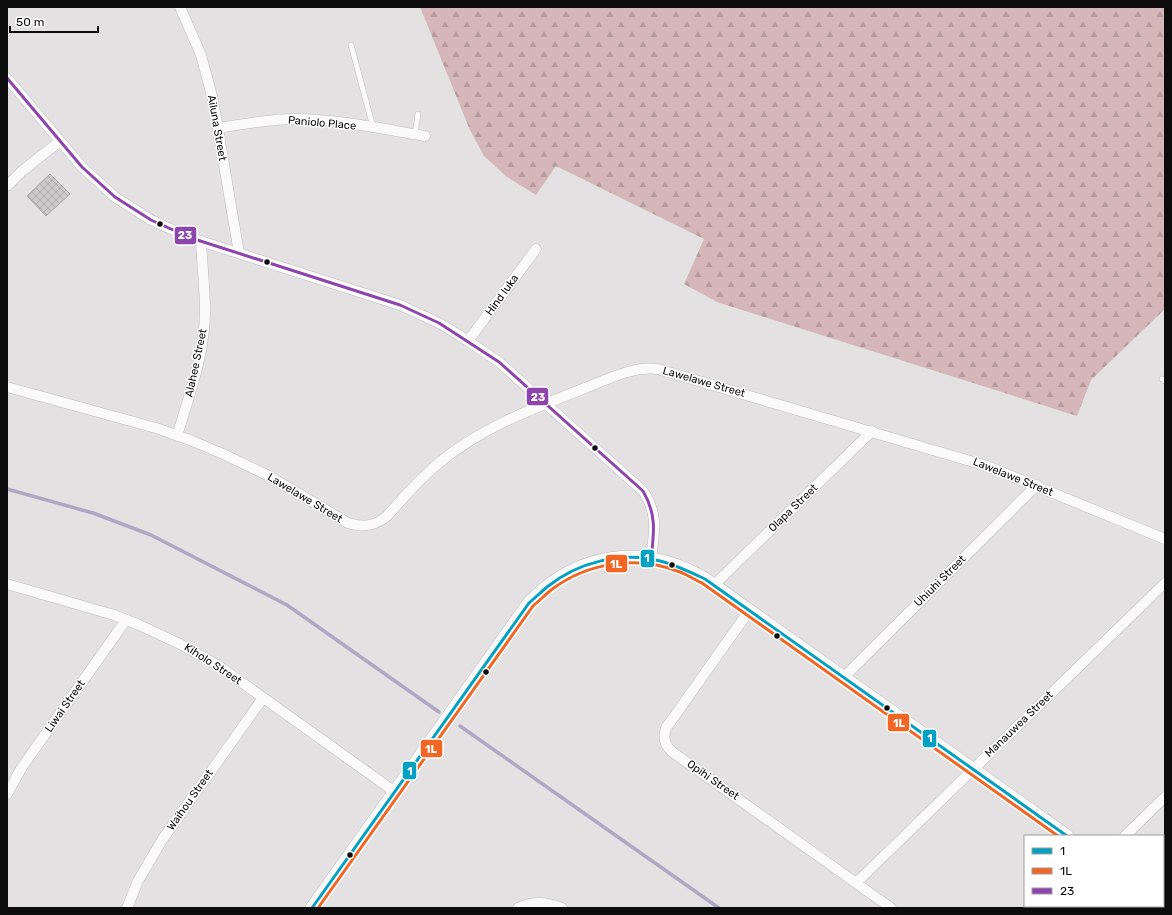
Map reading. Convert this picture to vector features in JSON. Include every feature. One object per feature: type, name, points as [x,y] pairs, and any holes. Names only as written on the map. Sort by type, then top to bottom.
[{"type":"street","name":"Ailuna Street","points":[[180,7],[193,36],[207,75],[218,128],[239,253]]},
{"type":"street","points":[[7,78],[82,167],[114,197],[151,220],[170,230],[201,241],[400,305],[439,323],[468,340],[499,362],[637,486],[648,498],[652,506],[655,521],[651,558]]},
{"type":"street","name":"Paniolo Place","points":[[218,128],[253,122],[295,119],[318,120],[420,135]]},
{"type":"street","points":[[7,186],[22,171],[60,141]]},
{"type":"street","name":"Alahee Street","points":[[177,436],[192,386],[204,329],[205,311],[201,241]]},
{"type":"street","name":"Hind Iuka","points":[[468,340],[536,249]]},
{"type":"street","name":"Lawelawe Street","points":[[7,387],[156,428],[177,436],[246,465],[286,486],[348,523],[363,526],[376,523],[387,516],[422,477],[439,462],[462,445],[491,428],[545,404],[627,372],[643,368],[658,369],[987,466],[1037,485],[1165,539]]},
{"type":"street","name":"Olapa Street","points":[[714,585],[872,431]]},
{"type":"street","name":"Uhiuhi Street","points":[[844,677],[1037,485]]},
{"type":"street","points":[[312,908],[519,615],[540,592],[565,574],[592,563],[621,557],[651,558],[679,566],[693,572],[714,585],[749,612],[844,677],[1066,835]]},
{"type":"street","name":"Manauwea Street","points":[[857,882],[1165,583]]},
{"type":"street","name":"Kiholo Street","points":[[7,584],[126,620],[160,634],[200,654],[395,792]]},
{"type":"street","name":"Opihi Street","points":[[749,612],[666,728],[664,733],[665,743],[671,751],[857,882],[891,908]]},
{"type":"street","name":"Liwai Street","points":[[7,794],[22,767],[126,620]]},
{"type":"street","name":"Waihou Street","points":[[127,908],[138,881],[162,840],[263,698]]},
{"type":"street","points":[[1126,835],[1165,797]]},
{"type":"street","points":[[518,908],[538,903],[554,905],[562,908]]},
{"type":"lane","points":[[351,45],[373,128]]},
{"type":"lane","points":[[418,114],[420,135]]},
{"type":"green space","points":[[420,7],[1165,7],[1165,309],[1091,380],[1077,416],[717,302],[684,284],[704,239],[556,166],[536,195],[507,177],[484,156],[470,130]]},
{"type":"building","points":[[50,174],[70,194],[46,216],[27,196]]},
{"type":"waterway","points":[[7,489],[93,513],[151,535],[287,605],[439,712]]},
{"type":"waterway","points":[[460,726],[719,908]]},
{"type":"transit line","name":"23","points":[[7,78],[82,167],[115,197],[151,220],[191,238],[400,305],[439,323],[499,362],[643,491],[651,508],[653,524],[651,559]]},
{"type":"transit line","name":"1","points":[[312,908],[529,603],[559,578],[572,571],[586,565],[616,558],[646,558],[660,561],[705,579],[1066,835]]},
{"type":"transit line","name":"1L","points":[[318,908],[533,606],[565,580],[581,573],[613,564],[630,563],[664,567],[683,573],[702,583],[1057,835]]}]
